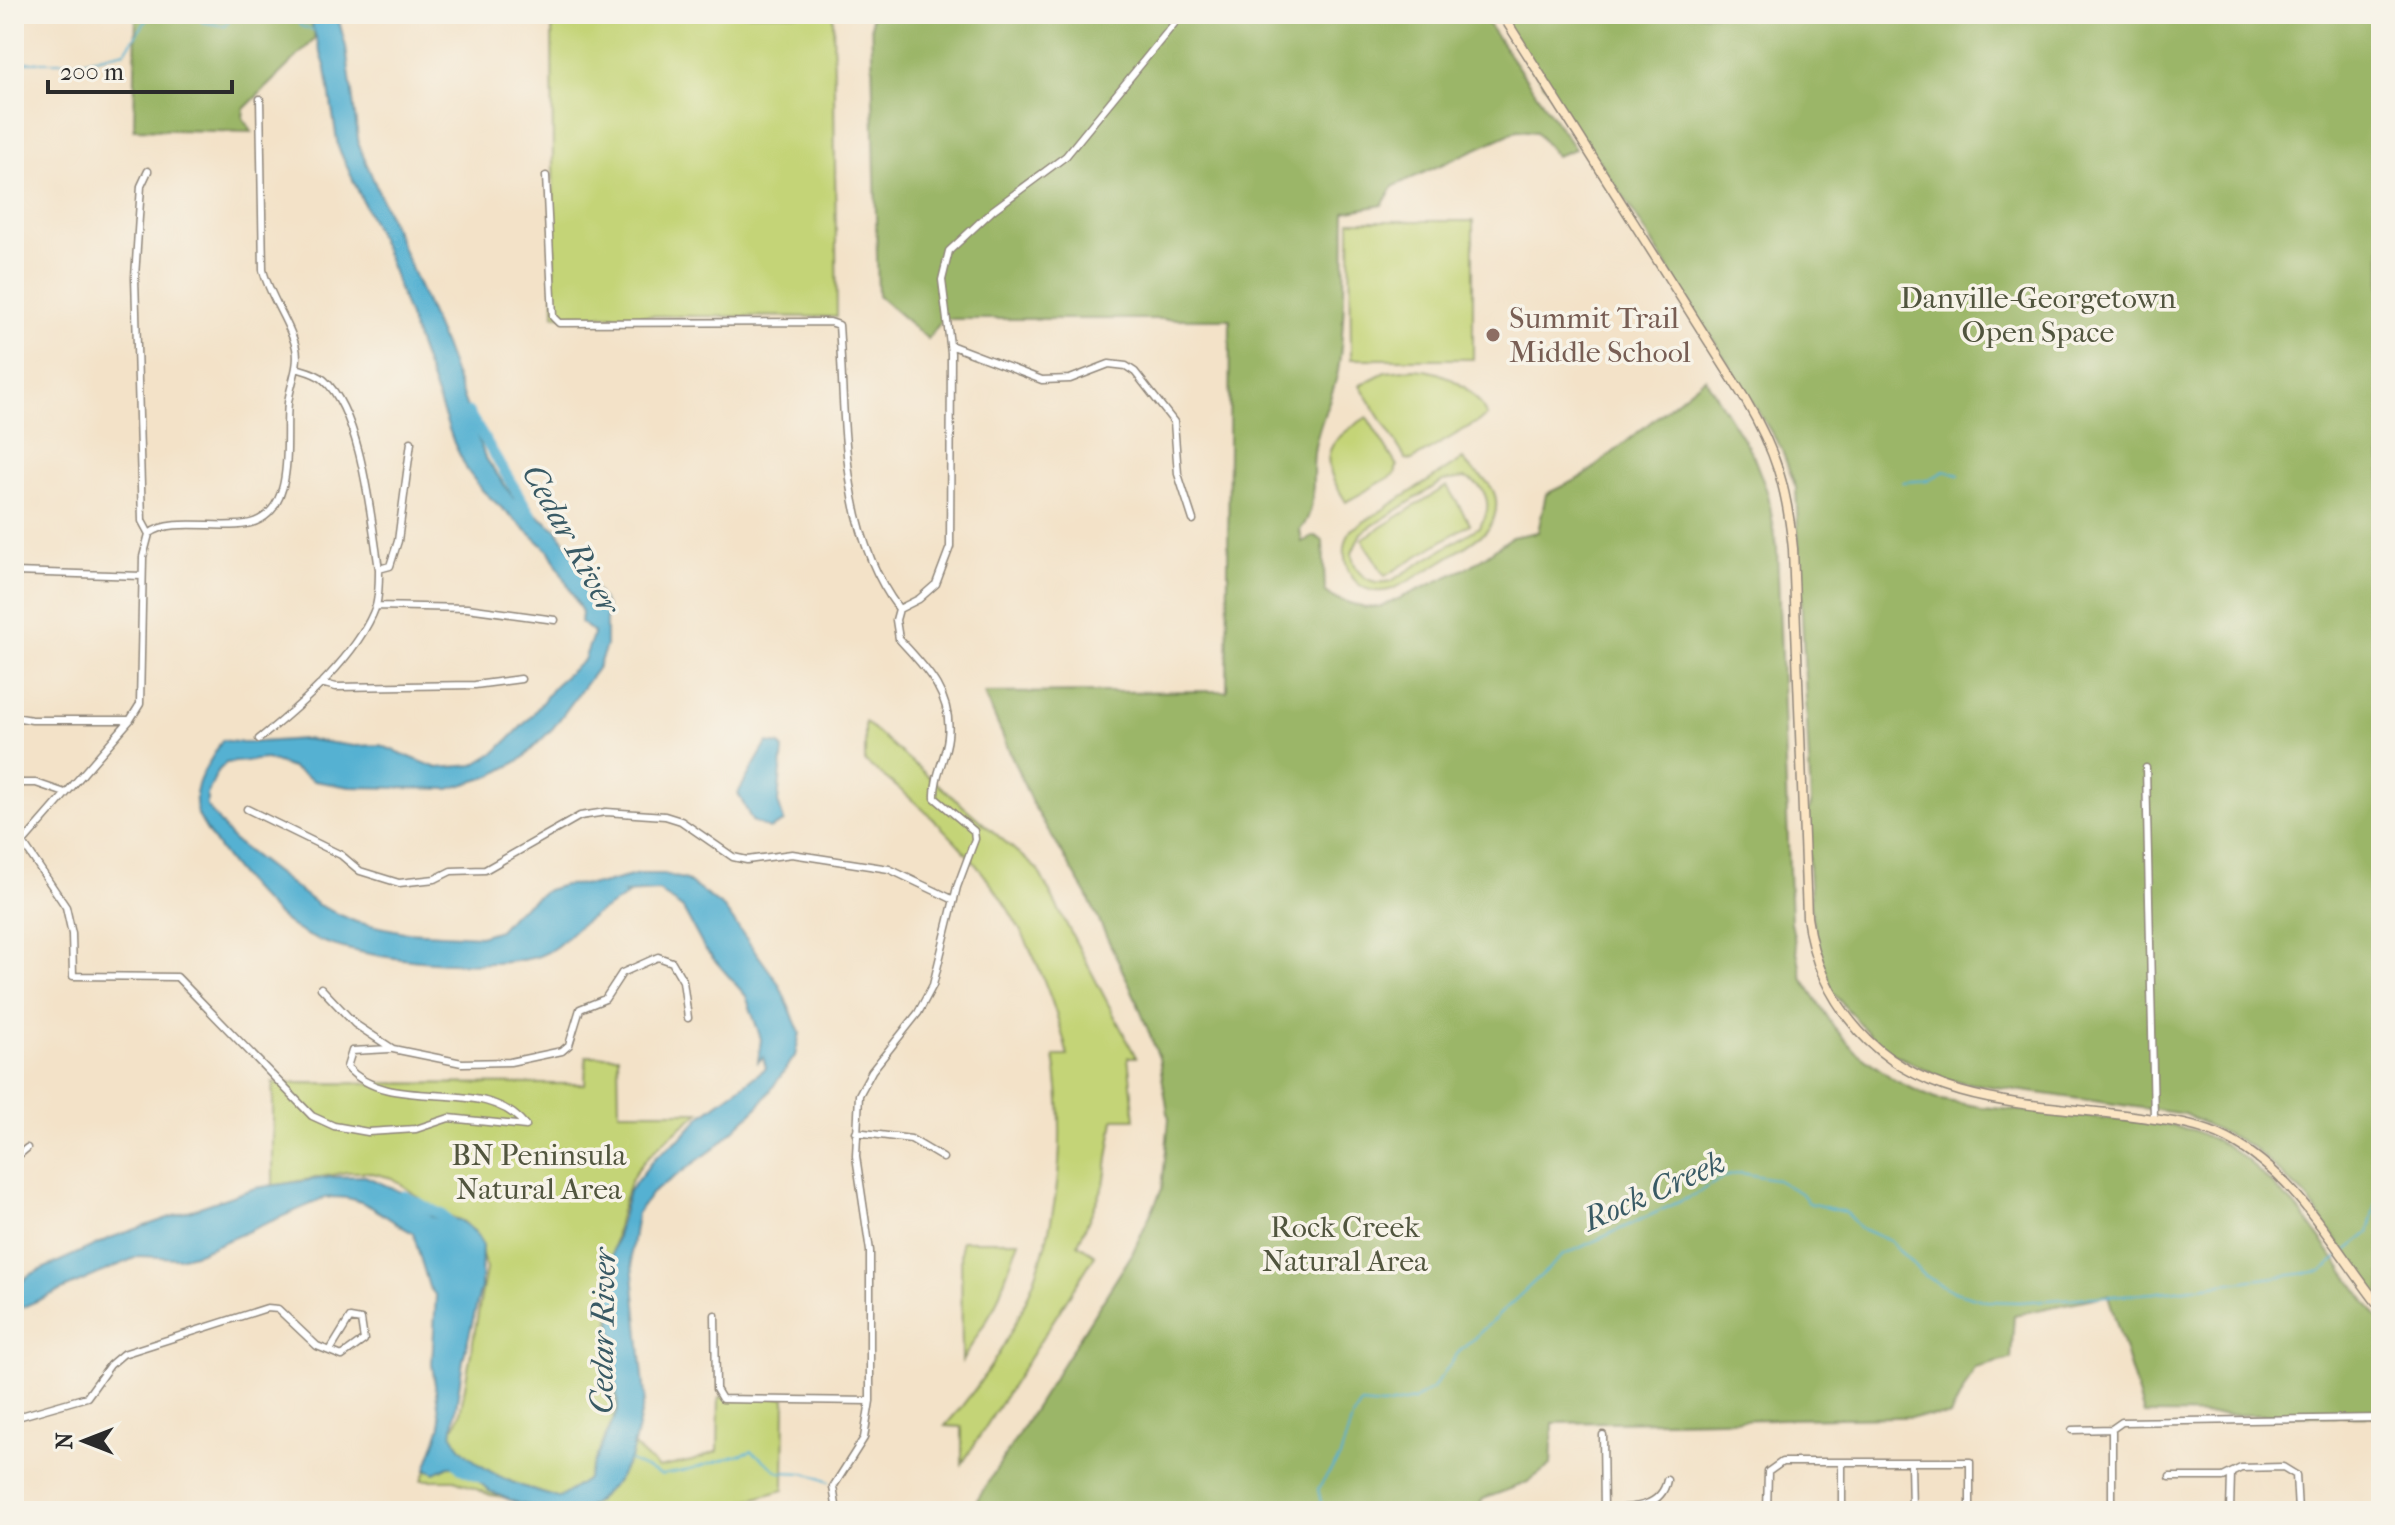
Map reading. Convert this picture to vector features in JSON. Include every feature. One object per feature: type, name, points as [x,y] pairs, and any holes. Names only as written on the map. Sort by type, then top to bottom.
[{"type":"street","points":[[837,1511],[833,1487],[864,1438],[870,1401],[870,1251],[856,1156],[863,1085],[918,1013],[933,985],[974,831],[935,798],[934,781],[948,738],[948,723],[939,683],[899,639],[896,620],[899,609],[919,599],[936,584],[950,547],[950,345],[942,280],[949,251],[993,210],[1066,156],[1182,14]]},
{"type":"street","points":[[1502,14],[1745,399],[1778,463],[1786,494],[1793,549],[1807,917],[1816,963],[1834,998],[1877,1049],[1909,1072],[1946,1089],[1982,1098],[2154,1118],[2199,1127],[2248,1151],[2300,1200],[2381,1308]]},
{"type":"street","points":[[149,534],[163,527],[251,523],[273,507],[285,472],[288,405],[296,368],[296,346],[268,290],[263,270],[260,99]]},
{"type":"street","points":[[14,853],[130,720],[140,704],[142,576],[149,534],[142,521],[135,277],[141,186],[148,171]]},
{"type":"street","points":[[546,176],[553,317],[559,323],[836,323],[850,483],[863,543],[881,584],[899,609]]},
{"type":"street","points":[[950,345],[1042,380],[1070,379],[1109,364],[1126,366],[1135,372],[1174,422],[1178,474],[1193,520]]},
{"type":"street","points":[[259,739],[321,683],[354,643],[376,606],[379,569],[365,478],[353,436],[327,382],[296,368]]},
{"type":"street","points":[[379,569],[390,566],[394,559],[411,442]]},
{"type":"street","points":[[14,572],[142,576]]},
{"type":"street","points":[[376,606],[467,608],[555,620]]},
{"type":"street","points":[[321,683],[336,687],[435,686],[521,679]]},
{"type":"street","points":[[14,717],[32,720],[130,720]]},
{"type":"street","points":[[2146,768],[2154,1118]]},
{"type":"street","points":[[14,783],[36,783],[65,793]]},
{"type":"street","points":[[247,809],[341,855],[360,871],[399,883],[424,882],[451,871],[485,870],[580,816],[606,812],[665,816],[681,821],[733,857],[747,860],[792,854],[889,869],[954,900]]},
{"type":"street","points":[[23,843],[66,907],[72,934],[73,976],[177,977],[312,1116],[334,1126],[395,1133],[449,1118],[526,1126],[507,1106],[376,1086],[356,1077],[347,1067],[347,1059],[359,1048],[393,1049],[462,1063],[510,1062],[562,1051],[569,1045],[580,1009],[605,999],[622,973],[658,957],[672,962],[683,981],[688,1018]]},
{"type":"street","points":[[321,988],[355,1024],[393,1049]]},
{"type":"street","points":[[856,1132],[911,1139],[943,1158]]},
{"type":"street","points":[[14,1159],[27,1148]]},
{"type":"street","points":[[14,1418],[87,1397],[123,1354],[267,1308],[278,1309],[317,1346],[331,1349],[342,1356],[364,1340],[361,1320],[350,1318],[331,1349]]},
{"type":"street","points":[[715,1315],[718,1397],[870,1401]]},
{"type":"street","points":[[2072,1430],[2112,1429],[2122,1422],[2381,1418]]},
{"type":"street","points":[[2112,1429],[2112,1511]]},
{"type":"street","points":[[1603,1435],[1604,1510],[1631,1508],[1653,1501],[1665,1490],[1667,1480]]},
{"type":"street","points":[[1767,1511],[1768,1472],[1782,1462],[1970,1462],[1970,1511]]},
{"type":"street","points":[[1842,1462],[1842,1511]]},
{"type":"street","points":[[1911,1463],[1912,1511]]},
{"type":"street","points":[[2170,1477],[2231,1474],[2241,1468],[2290,1469],[2297,1479],[2298,1511]]},
{"type":"street","points":[[2230,1511],[2231,1474]]},
{"type":"green space","points":[[136,14],[315,14],[317,20],[314,40],[244,109],[243,118],[252,132],[134,129]]},
{"type":"green space","points":[[552,14],[833,14],[837,317],[554,315]]},
{"type":"green space","name":"Rock Creek Natural Area","points":[[871,14],[1481,14],[1575,149],[1556,156],[1536,132],[1518,130],[1394,186],[1382,205],[1345,212],[1341,351],[1333,391],[1316,443],[1309,513],[1300,530],[1302,542],[1315,536],[1323,541],[1325,591],[1334,598],[1365,608],[1383,606],[1471,566],[1512,537],[1538,532],[1546,494],[1584,476],[1705,378],[1753,455],[1768,494],[1777,548],[1791,922],[1802,977],[1834,1027],[1855,1051],[1896,1081],[1935,1099],[1981,1107],[2149,1122],[2193,1130],[2226,1145],[2248,1161],[2300,1211],[2381,1322],[2381,1416],[2144,1414],[2108,1295],[2014,1315],[2011,1359],[1975,1368],[1950,1416],[1553,1423],[1551,1465],[1526,1483],[1483,1499],[1476,1511],[970,1511],[1132,1254],[1162,1189],[1169,1119],[1159,1058],[1135,997],[1087,895],[1032,803],[984,693],[1227,691],[1230,319],[943,319],[928,339],[878,296]]},
{"type":"green space","name":"Danville-Georgetown Open Space","points":[[1495,14],[2381,14],[2381,1304],[2306,1197],[2251,1146],[2184,1114],[1947,1080],[1881,1048],[1832,992],[1812,920],[1806,819],[1811,805],[1796,488],[1781,448],[1625,199]]},
{"type":"green space","points":[[1350,221],[1473,221],[1473,359],[1351,359]]},
{"type":"green space","points":[[1414,369],[1436,373],[1457,382],[1475,397],[1487,416],[1412,460],[1406,459],[1360,385],[1385,372]]},
{"type":"green space","points":[[1367,417],[1397,466],[1395,474],[1346,502],[1331,474],[1329,453],[1341,436]]},
{"type":"green space","points":[[1463,459],[1487,482],[1496,500],[1493,519],[1482,535],[1389,590],[1365,588],[1350,574],[1345,552],[1351,530]],"holes":[[[1465,478],[1483,492],[1487,505],[1479,527],[1391,581],[1376,582],[1360,573],[1352,553],[1361,533],[1443,481]]]},
{"type":"green space","points":[[1447,486],[1470,524],[1385,576],[1362,539]]},
{"type":"green space","points":[[865,722],[1038,870],[1136,1057],[1128,1057],[1135,1119],[1114,1119],[1104,1185],[1078,1244],[1095,1255],[962,1464],[962,1427],[945,1426],[977,1386],[1004,1344],[1026,1300],[1043,1254],[1054,1207],[1059,1158],[1059,1108],[1054,1056],[1068,1056],[1055,1009],[1018,926],[968,855],[938,823],[865,762]]},
{"type":"green space","name":"BN Peninsula Natural Area","points":[[586,1056],[618,1056],[619,1112],[700,1112],[661,1144],[637,1170],[620,1215],[610,1288],[610,1336],[617,1409],[612,1426],[658,1468],[692,1461],[718,1451],[719,1397],[785,1398],[784,1490],[709,1511],[587,1511],[490,1495],[455,1480],[422,1480],[445,1426],[455,1426],[460,1414],[486,1269],[477,1235],[464,1222],[438,1211],[392,1178],[368,1172],[347,1172],[273,1186],[273,1083],[585,1084]]},
{"type":"green space","points":[[961,1241],[1019,1241],[995,1306],[962,1361]]},
{"type":"water","points":[[314,14],[337,14],[346,47],[359,146],[444,345],[485,457],[513,497],[556,529],[573,553],[606,606],[606,646],[598,667],[553,728],[522,759],[491,776],[449,789],[350,787],[314,781],[292,768],[266,759],[226,763],[217,772],[207,795],[207,806],[233,840],[318,905],[356,922],[404,932],[480,936],[499,930],[514,913],[547,890],[564,885],[601,884],[639,874],[664,874],[686,880],[724,908],[779,984],[800,1033],[795,1056],[760,1105],[715,1148],[652,1193],[637,1213],[631,1253],[645,1397],[631,1457],[616,1482],[594,1503],[580,1511],[551,1511],[517,1503],[489,1491],[463,1466],[449,1466],[435,1473],[426,1469],[441,1426],[432,1364],[436,1296],[429,1287],[413,1233],[362,1202],[339,1197],[325,1198],[198,1253],[178,1258],[139,1256],[14,1311],[14,1284],[19,1285],[29,1275],[113,1237],[255,1188],[331,1177],[365,1176],[399,1191],[433,1217],[460,1220],[475,1232],[482,1244],[481,1287],[463,1360],[452,1435],[472,1459],[485,1468],[515,1483],[559,1498],[586,1480],[618,1410],[609,1285],[611,1259],[629,1191],[655,1158],[683,1136],[701,1116],[766,1068],[763,1057],[758,1062],[761,1039],[746,996],[704,948],[683,909],[659,891],[624,893],[628,895],[587,920],[553,949],[539,956],[515,961],[451,963],[379,956],[317,940],[283,919],[241,877],[198,815],[198,784],[222,740],[244,743],[304,739],[354,746],[380,745],[437,768],[474,765],[497,751],[530,718],[556,684],[584,660],[594,632],[581,623],[582,612],[549,551],[483,491],[467,470],[454,443],[385,250],[338,147],[326,69],[312,25]]},
{"type":"water","points":[[767,743],[780,745],[783,750],[778,802],[784,822],[769,829],[752,821],[738,793]]},
{"type":"waterway","points":[[14,62],[79,62],[125,51],[151,14]]},
{"type":"waterway","points":[[197,14],[202,22],[225,26],[233,14]]},
{"type":"waterway","points":[[296,14],[300,26],[313,30]]},
{"type":"waterway","name":"Cedar River","points":[[468,412],[534,520]]},
{"type":"waterway","points":[[1903,482],[1928,480],[1945,471],[1959,475]]},
{"type":"waterway","name":"Rock Creek","points":[[1323,1511],[1318,1489],[1340,1457],[1353,1416],[1361,1404],[1382,1406],[1414,1400],[1433,1388],[1458,1353],[1562,1256],[1694,1195],[1724,1177],[1741,1173],[1775,1179],[1802,1194],[1809,1203],[1845,1212],[1860,1228],[1890,1241],[1923,1275],[1955,1292],[1986,1301],[2019,1302],[2153,1293],[2322,1271],[2339,1257]]},
{"type":"waterway","name":"Rock Creek","points":[[2345,1252],[2369,1233],[2381,1184]]},
{"type":"waterway","name":"Cedar River","points":[[404,1196],[442,1215],[454,1226]]},
{"type":"waterway","name":"Rock Creek","points":[[630,1461],[661,1475],[752,1451],[779,1472],[806,1473],[829,1482]]},
{"type":"waterway","name":"Cedar River","points":[[451,1455],[462,1469],[485,1479]]},
{"type":"place","name":"Summit Trail Middle School","points":[[1493,335]]}]
